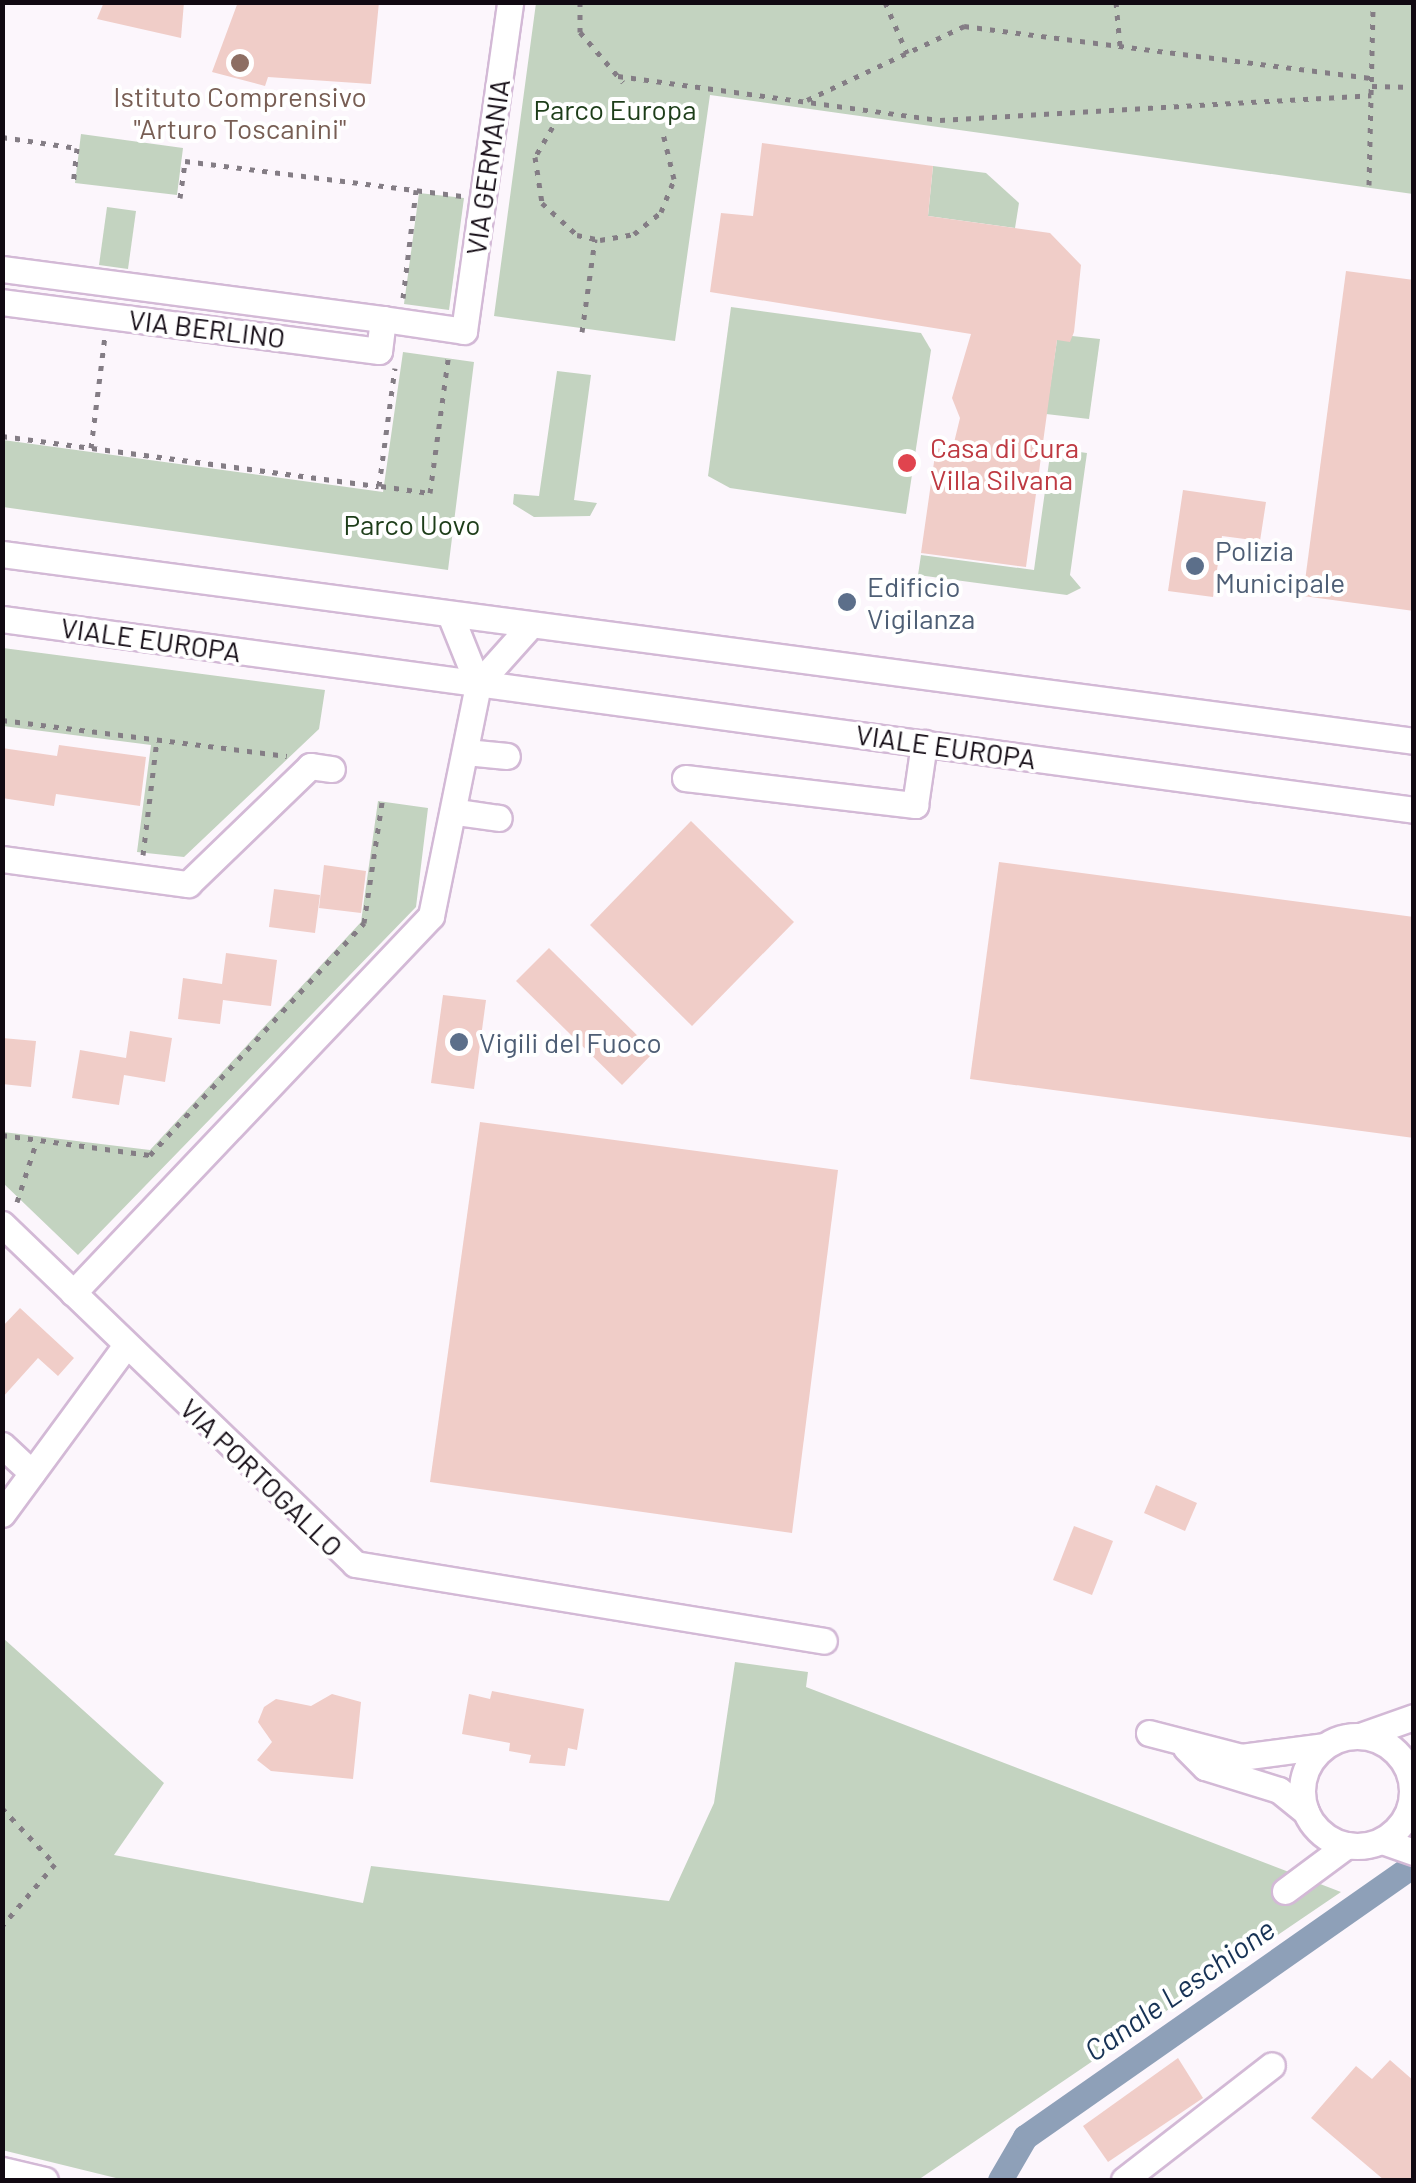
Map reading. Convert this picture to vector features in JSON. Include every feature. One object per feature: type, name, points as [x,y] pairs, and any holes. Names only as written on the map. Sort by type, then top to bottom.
[{"type":"street","name":"VIA GERMANIA","points":[[456,341],[510,2]]},
{"type":"street","name":"VIA BERLINO","points":[[2,269],[393,312],[456,341]]},
{"type":"street","name":"VIA BERLINO","points":[[2,302],[379,351],[393,312]]},
{"type":"street","points":[[2,554],[451,618],[1414,741]]},
{"type":"street","name":"VIALE EUROPA","points":[[2,618],[1414,810]]},
{"type":"street","points":[[451,618],[478,684]]},
{"type":"street","points":[[73,1293],[432,916],[456,812],[478,684],[528,628]]},
{"type":"street","points":[[685,778],[915,805],[924,743]]},
{"type":"street","points":[[466,752],[507,756]]},
{"type":"street","points":[[2,859],[188,884],[310,766],[332,769]]},
{"type":"street","points":[[456,812],[499,818]]},
{"type":"street","name":"VIA PORTOGALLO","points":[[2,1224],[355,1564],[824,1641]]},
{"type":"street","points":[[2,1514],[126,1345]]},
{"type":"street","points":[[2,1444],[32,1473]]},
{"type":"street","points":[[1149,1734],[1186,1748],[1280,1757],[1414,1717]]},
{"type":"street","points":[[1326,1746],[1304,1776],[1311,1820],[1292,1883],[1347,1846],[1382,1840],[1397,1830],[1413,1798],[1409,1754],[1360,1736]]},
{"type":"street","points":[[1186,1748],[1205,1768],[1279,1790],[1347,1846]]},
{"type":"street","points":[[1382,1840],[1414,1852]]},
{"type":"street","points":[[1124,2180],[1272,2064]]},
{"type":"street","points":[[2,2170],[46,2180]]},
{"type":"path","points":[[580,2],[580,32],[623,82]]},
{"type":"path","points":[[885,2],[907,52]]},
{"type":"path","points":[[1116,2],[1120,46]]},
{"type":"path","points":[[1370,184],[1372,2]]},
{"type":"path","points":[[804,102],[964,26],[1414,87]]},
{"type":"path","points":[[618,76],[940,120],[1371,95]]},
{"type":"path","points":[[559,116],[544,135],[535,181],[557,222],[595,239],[634,234],[661,212],[674,180],[662,130]]},
{"type":"path","points":[[2,137],[78,148],[73,185]]},
{"type":"path","points":[[180,198],[185,161],[467,196]]},
{"type":"path","points":[[393,312],[416,190]]},
{"type":"path","points":[[582,332],[595,239]]},
{"type":"path","points":[[91,448],[106,330]]},
{"type":"path","points":[[2,436],[430,493],[456,341]]},
{"type":"path","points":[[380,486],[396,368]]},
{"type":"path","points":[[2,720],[296,758]]},
{"type":"path","points":[[142,858],[157,740]]},
{"type":"path","points":[[2,1135],[150,1155],[364,923],[383,796]]},
{"type":"path","points":[[18,1202],[37,1140]]},
{"type":"path","points":[[2,1808],[55,1864],[2,1926]]},
{"type":"green space","name":"Parco Europa","points":[[536,3],[1413,3],[1413,194],[710,95],[675,341],[494,316]]},
{"type":"green space","points":[[81,134],[183,148],[177,195],[75,183]]},
{"type":"green space","points":[[933,166],[986,173],[1019,203],[1015,228],[928,216]]},
{"type":"green space","points":[[419,193],[464,198],[449,310],[404,304]]},
{"type":"green space","points":[[107,207],[136,211],[128,269],[99,265]]},
{"type":"green space","points":[[731,307],[921,333],[931,350],[906,514],[730,488],[708,476]]},
{"type":"green space","points":[[1072,336],[1100,339],[1089,419],[1046,414],[1057,340]]},
{"type":"green space","name":"Parco Uovo","points":[[403,352],[474,362],[448,570],[3,507],[3,440],[383,492]]},
{"type":"green space","points":[[557,371],[591,375],[574,500],[597,503],[590,516],[534,517],[513,504],[514,494],[539,496]]},
{"type":"green space","points":[[1051,448],[1087,453],[1070,575],[1081,588],[1067,595],[918,575],[921,555],[1034,570]]},
{"type":"green space","points":[[3,648],[325,690],[319,729],[184,857],[137,852],[151,745],[3,726]]},
{"type":"green space","points":[[378,801],[428,808],[416,907],[78,1255],[3,1183],[3,1132],[150,1150],[361,922]]},
{"type":"green space","points":[[3,1638],[164,1783],[114,1855],[363,1903],[371,1866],[669,1901],[714,1803],[735,1662],[808,1672],[806,1687],[1341,1892],[918,2180],[124,2180],[2,2150]]},
{"type":"building","points":[[104,2],[184,2],[181,38],[97,19]]},
{"type":"building","points":[[238,2],[379,2],[371,84],[268,77],[265,86],[212,72]]},
{"type":"building","points":[[762,143],[933,166],[928,216],[1050,233],[1081,265],[1074,332],[1070,342],[1057,340],[1026,567],[921,553],[936,448],[952,451],[960,418],[952,398],[971,334],[710,292],[721,213],[753,216]]},
{"type":"building","points":[[1346,271],[1414,280],[1414,611],[1303,596]]},
{"type":"building","name":"Polizia Municipale","points":[[1183,490],[1266,502],[1260,541],[1222,536],[1213,597],[1168,591]]},
{"type":"building","points":[[59,745],[146,757],[140,806],[56,794],[54,806],[2,798],[2,748],[57,756]]},
{"type":"building","points":[[691,821],[794,922],[692,1026],[590,925]]},
{"type":"building","points":[[999,862],[1414,917],[1414,1138],[970,1079]]},
{"type":"building","points":[[324,865],[366,871],[361,913],[319,908]]},
{"type":"building","points":[[274,889],[320,895],[315,933],[269,927]]},
{"type":"building","points":[[549,948],[654,1052],[622,1085],[516,981]]},
{"type":"building","points":[[226,953],[277,960],[271,1006],[223,1000],[220,1024],[178,1019],[183,978],[222,984]]},
{"type":"building","name":"Vigili del Fuoco","points":[[443,995],[486,1000],[474,1089],[431,1083]]},
{"type":"building","points":[[130,1031],[172,1038],[165,1082],[124,1075],[119,1105],[72,1098],[80,1050],[126,1058]]},
{"type":"building","points":[[2,1038],[36,1041],[31,1087],[2,1084]]},
{"type":"building","points":[[480,1122],[838,1170],[792,1533],[430,1482]]},
{"type":"building","points":[[20,1308],[74,1358],[58,1376],[38,1358],[2,1398],[2,1327]]},
{"type":"building","points":[[1156,1485],[1197,1503],[1185,1531],[1144,1513]]},
{"type":"building","points":[[1074,1526],[1113,1541],[1092,1595],[1053,1580]]},
{"type":"building","points":[[492,1691],[584,1709],[577,1750],[568,1748],[565,1766],[529,1763],[531,1755],[509,1751],[510,1743],[462,1734],[469,1694],[490,1699]]},
{"type":"building","points":[[332,1694],[361,1702],[353,1779],[271,1771],[257,1760],[272,1742],[258,1722],[264,1707],[276,1699],[311,1706]]},
{"type":"building","points":[[1178,2058],[1203,2098],[1108,2162],[1083,2126]]},
{"type":"building","points":[[1390,2060],[1414,2081],[1414,2180],[1384,2180],[1311,2118],[1356,2066],[1372,2079]]},
{"type":"waterway","name":"Canale Leschione","points":[[1000,2180],[1025,2137],[1412,1866]]},
{"type":"place","name":"Istituto Comprensivo \"Arturo Toscanini\"","points":[[240,63]]},
{"type":"place","name":"Casa di Cura Villa Silvana","points":[[907,463]]},
{"type":"place","name":"Polizia Municipale","points":[[1195,566]]},
{"type":"place","name":"Edificio Vigilanza","points":[[847,602]]},
{"type":"place","name":"Vigili del Fuoco","points":[[459,1042]]}]
